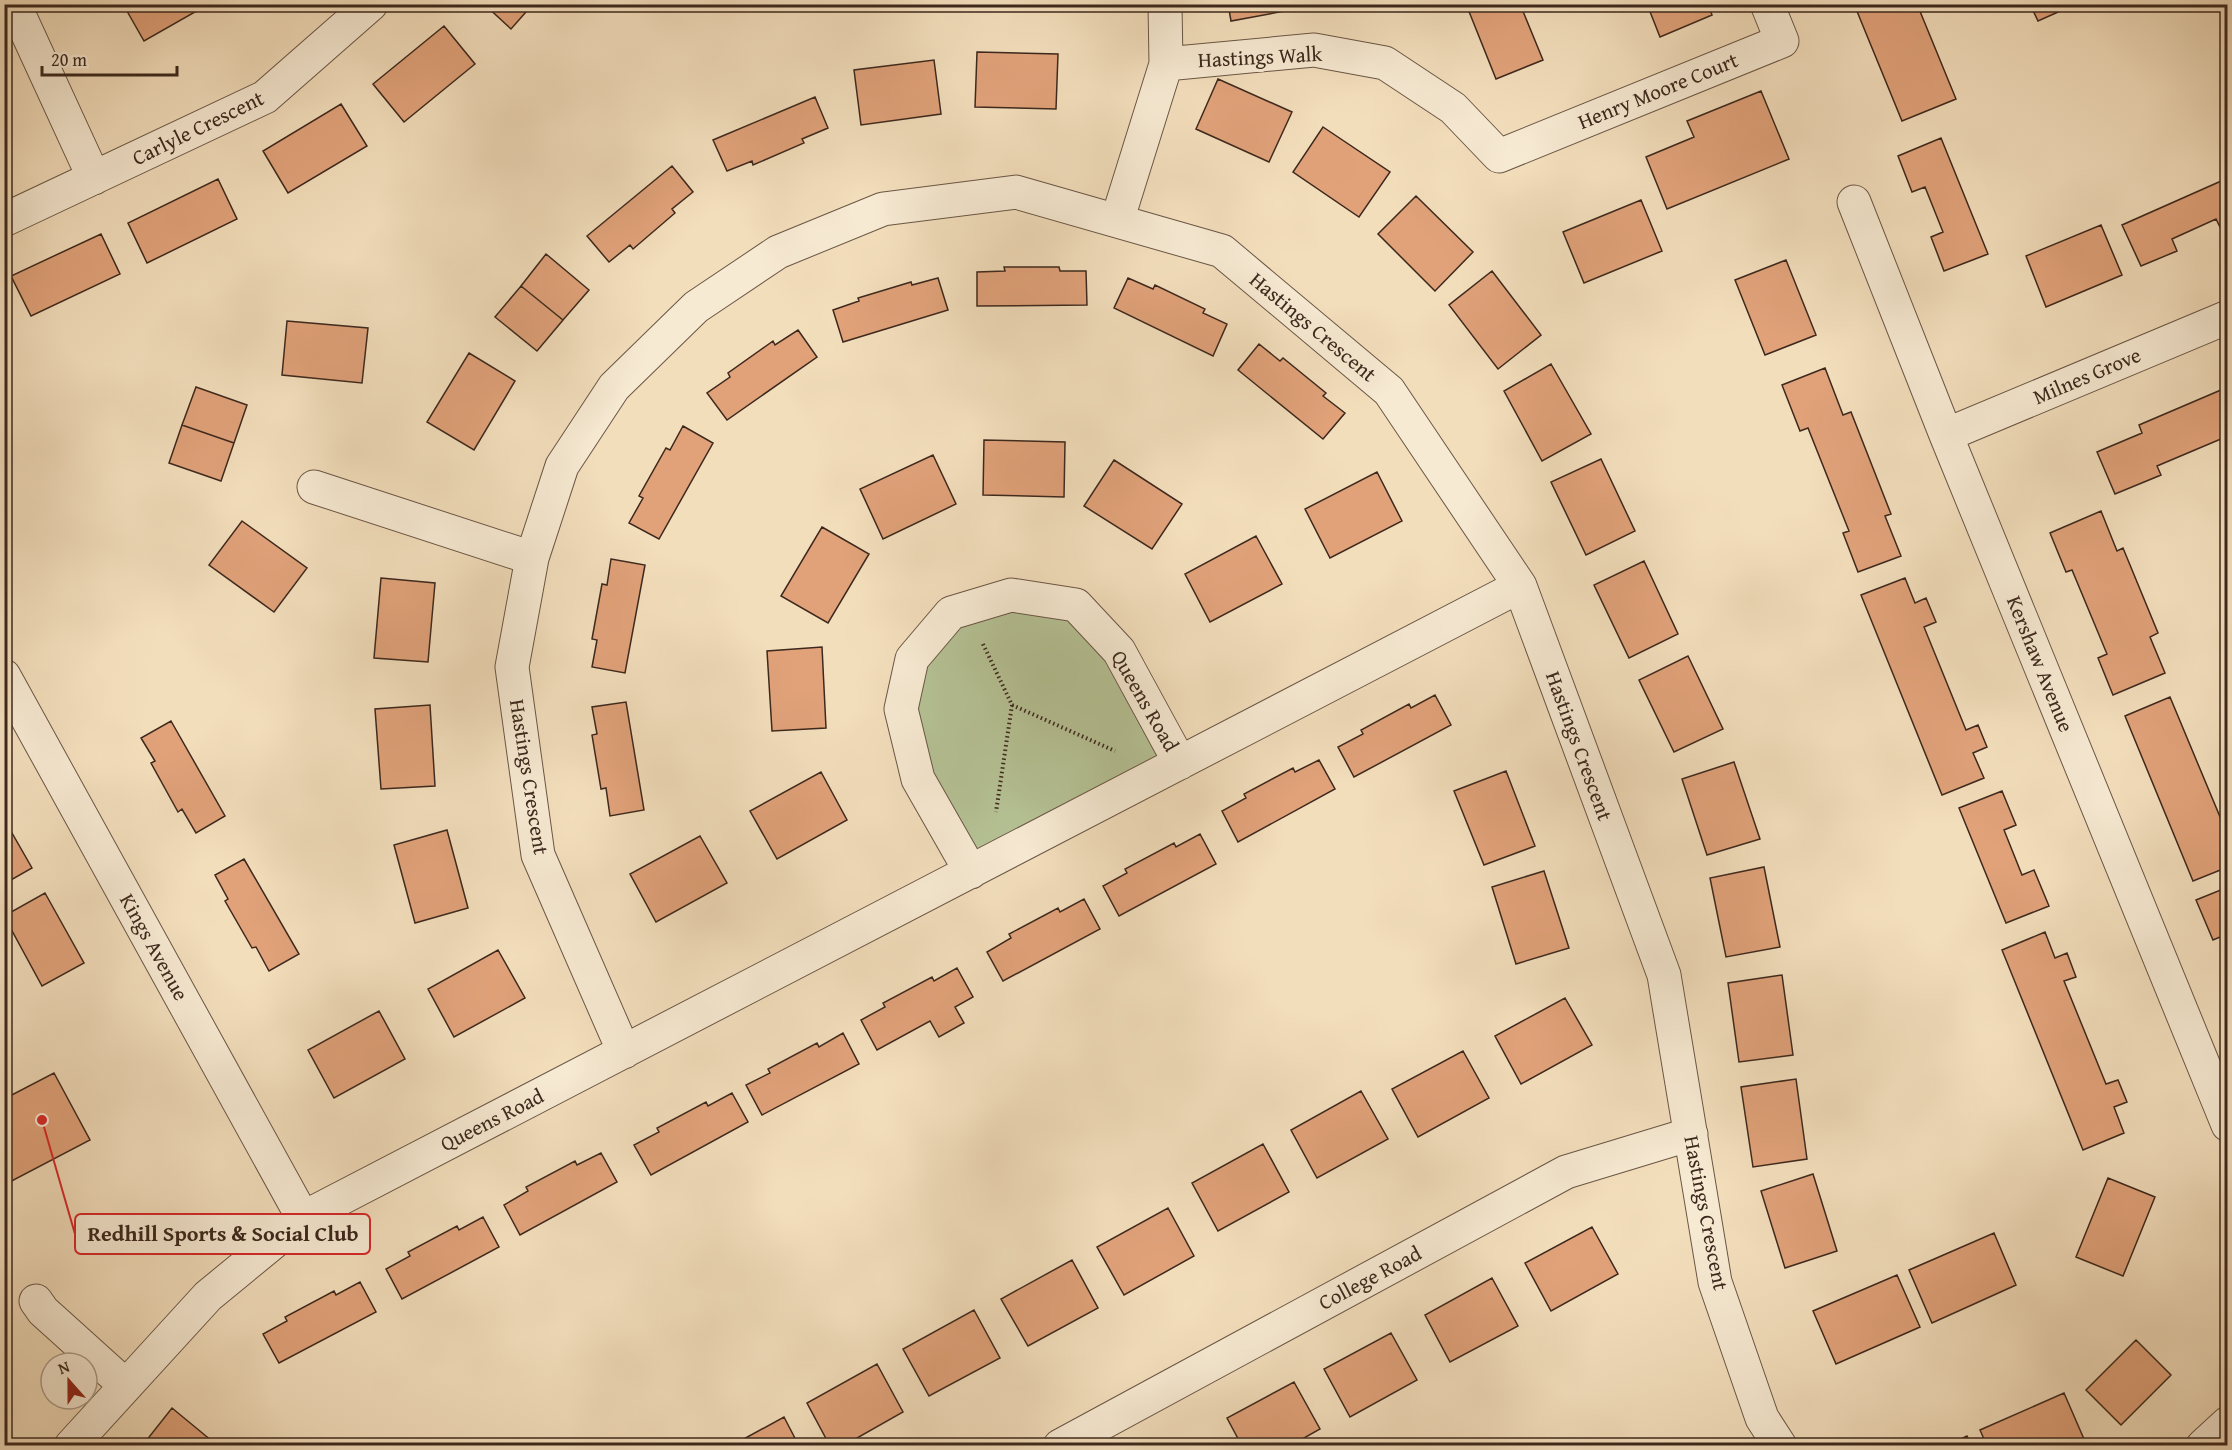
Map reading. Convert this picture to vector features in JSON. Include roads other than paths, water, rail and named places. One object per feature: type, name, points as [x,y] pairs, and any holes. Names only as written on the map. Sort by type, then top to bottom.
[{"type":"street","points":[[14,4],[94,178]]},
{"type":"street","name":"Carlyle Crescent","points":[[4,220],[265,98],[371,4]]},
{"type":"street","points":[[1117,221],[1166,64],[1165,4]]},
{"type":"street","name":"Henry Moore Court","points":[[1499,156],[1782,41],[1767,4]]},
{"type":"street","name":"Hastings Walk","points":[[1166,64],[1314,50],[1385,63],[1453,108],[1499,156]]},
{"type":"street","name":"Hastings Crescent","points":[[624,1052],[538,855],[512,667],[532,558],[562,466],[614,387],[696,307],[778,252],[883,209],[1016,192],[1222,251],[1389,391],[1520,586],[1664,975],[1715,1282],[1762,1418],[1780,1446]]},
{"type":"street","name":"Kershaw Avenue","points":[[1854,202],[1946,435],[2225,1112]]},
{"type":"street","name":"Milnes Grove","points":[[1946,435],[2228,317]]},
{"type":"street","points":[[314,486],[532,558]]},
{"type":"street","name":"Queens Road","points":[[71,1446],[208,1296],[303,1218],[1520,586]]},
{"type":"street","name":"Queens Road","points":[[980,867],[918,779],[901,709],[912,658],[951,613],[1011,595],[1076,605],[1119,651],[1171,767]]},
{"type":"street","name":"Kings Avenue","points":[[4,676],[303,1218]]},
{"type":"street","name":"College Road","points":[[1060,1446],[1566,1172],[1691,1134]]},
{"type":"street","points":[[36,1301],[43,1311],[126,1385]]},
{"type":"street","points":[[2203,1446],[2228,1423]]},
{"type":"place","name":"Redhill Sports & Social Club","points":[[42,1120]]}]
